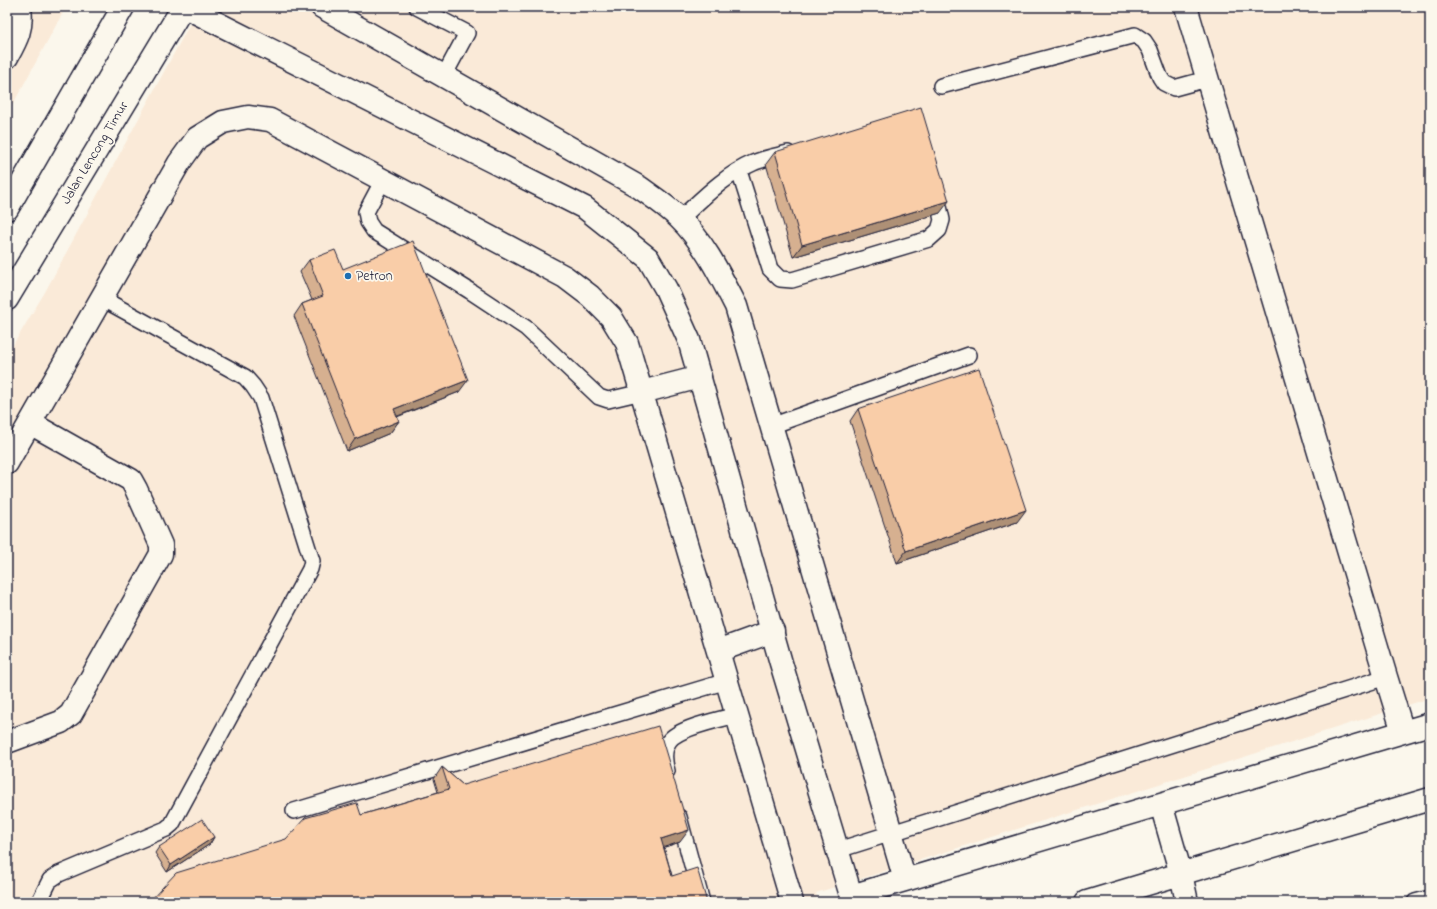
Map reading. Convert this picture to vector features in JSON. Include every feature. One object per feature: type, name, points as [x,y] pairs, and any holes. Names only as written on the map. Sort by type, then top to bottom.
[{"type":"main road","points":[[7,57],[18,36],[21,18],[20,7]]},
{"type":"main road","points":[[7,209],[123,7]]},
{"type":"main road","points":[[184,7],[585,208],[648,258],[666,289],[689,340],[852,899],[905,880],[1430,724]]},
{"type":"main road","name":"Jalan Lencong Timur","points":[[7,299],[184,7]]},
{"type":"main road","points":[[322,7],[640,187],[680,219],[718,271],[736,306],[905,880]]},
{"type":"main road","points":[[1186,7],[1403,732]]},
{"type":"main road","points":[[7,463],[178,163],[197,138],[223,122],[248,117],[270,120],[565,277],[590,296],[611,317],[627,343],[792,902]]},
{"type":"main road","points":[[642,392],[700,377]]},
{"type":"main road","points":[[7,742],[61,722],[71,714],[161,554],[161,545],[131,480],[30,423]]},
{"type":"main road","points":[[718,650],[773,631]]},
{"type":"main road","points":[[1086,902],[1430,799]]},
{"type":"main road","points":[[1161,804],[1181,874],[1187,902]]},
{"type":"lane","points":[[417,7],[467,33],[444,76]]},
{"type":"lane","points":[[941,86],[1136,35],[1144,41],[1150,50],[1160,77],[1164,83],[1174,88],[1207,79]]},
{"type":"lane","points":[[680,219],[705,196],[753,163],[798,150]]},
{"type":"lane","points":[[740,171],[770,269],[780,279],[792,280],[929,239],[939,230],[942,220],[933,182]]},
{"type":"lane","points":[[384,180],[366,212],[368,222],[374,231],[470,290],[526,328],[598,397],[608,400],[642,392]]},
{"type":"lane","points":[[39,902],[50,880],[59,874],[166,829],[172,824],[310,569],[312,561],[261,398],[253,386],[245,377],[101,298]]},
{"type":"lane","points":[[772,426],[969,355]]},
{"type":"lane","points":[[838,850],[1386,677]]},
{"type":"lane","points":[[294,811],[727,681]]},
{"type":"lane","points":[[672,788],[664,751],[670,740],[689,728],[737,715]]},
{"type":"lane","points":[[676,803],[702,902]]},
{"type":"lane","points":[[1415,902],[1430,898]]},
{"type":"shaded area","points":[[7,7],[66,7],[7,115]]},
{"type":"shaded area","points":[[199,7],[1430,7],[1430,698],[816,893],[819,902],[7,902],[7,355],[45,292]]},
{"type":"building","points":[[921,107],[949,201],[802,245],[775,152]]},
{"type":"building","points":[[413,241],[468,380],[394,409],[399,421],[355,439],[302,304],[323,296],[309,260],[335,250],[343,269]]},
{"type":"building","points":[[979,368],[1026,510],[906,551],[858,409]]},
{"type":"building","points":[[658,726],[689,830],[661,839],[672,876],[697,868],[707,902],[149,902],[176,873],[286,839],[305,818],[357,803],[361,815],[449,789],[442,767],[463,785]]},
{"type":"building","points":[[202,819],[214,837],[171,865],[159,847]]},
{"type":"building","points":[[76,897],[84,902],[73,902]]},
{"type":"place","name":"Petron","points":[[348,276]]}]
